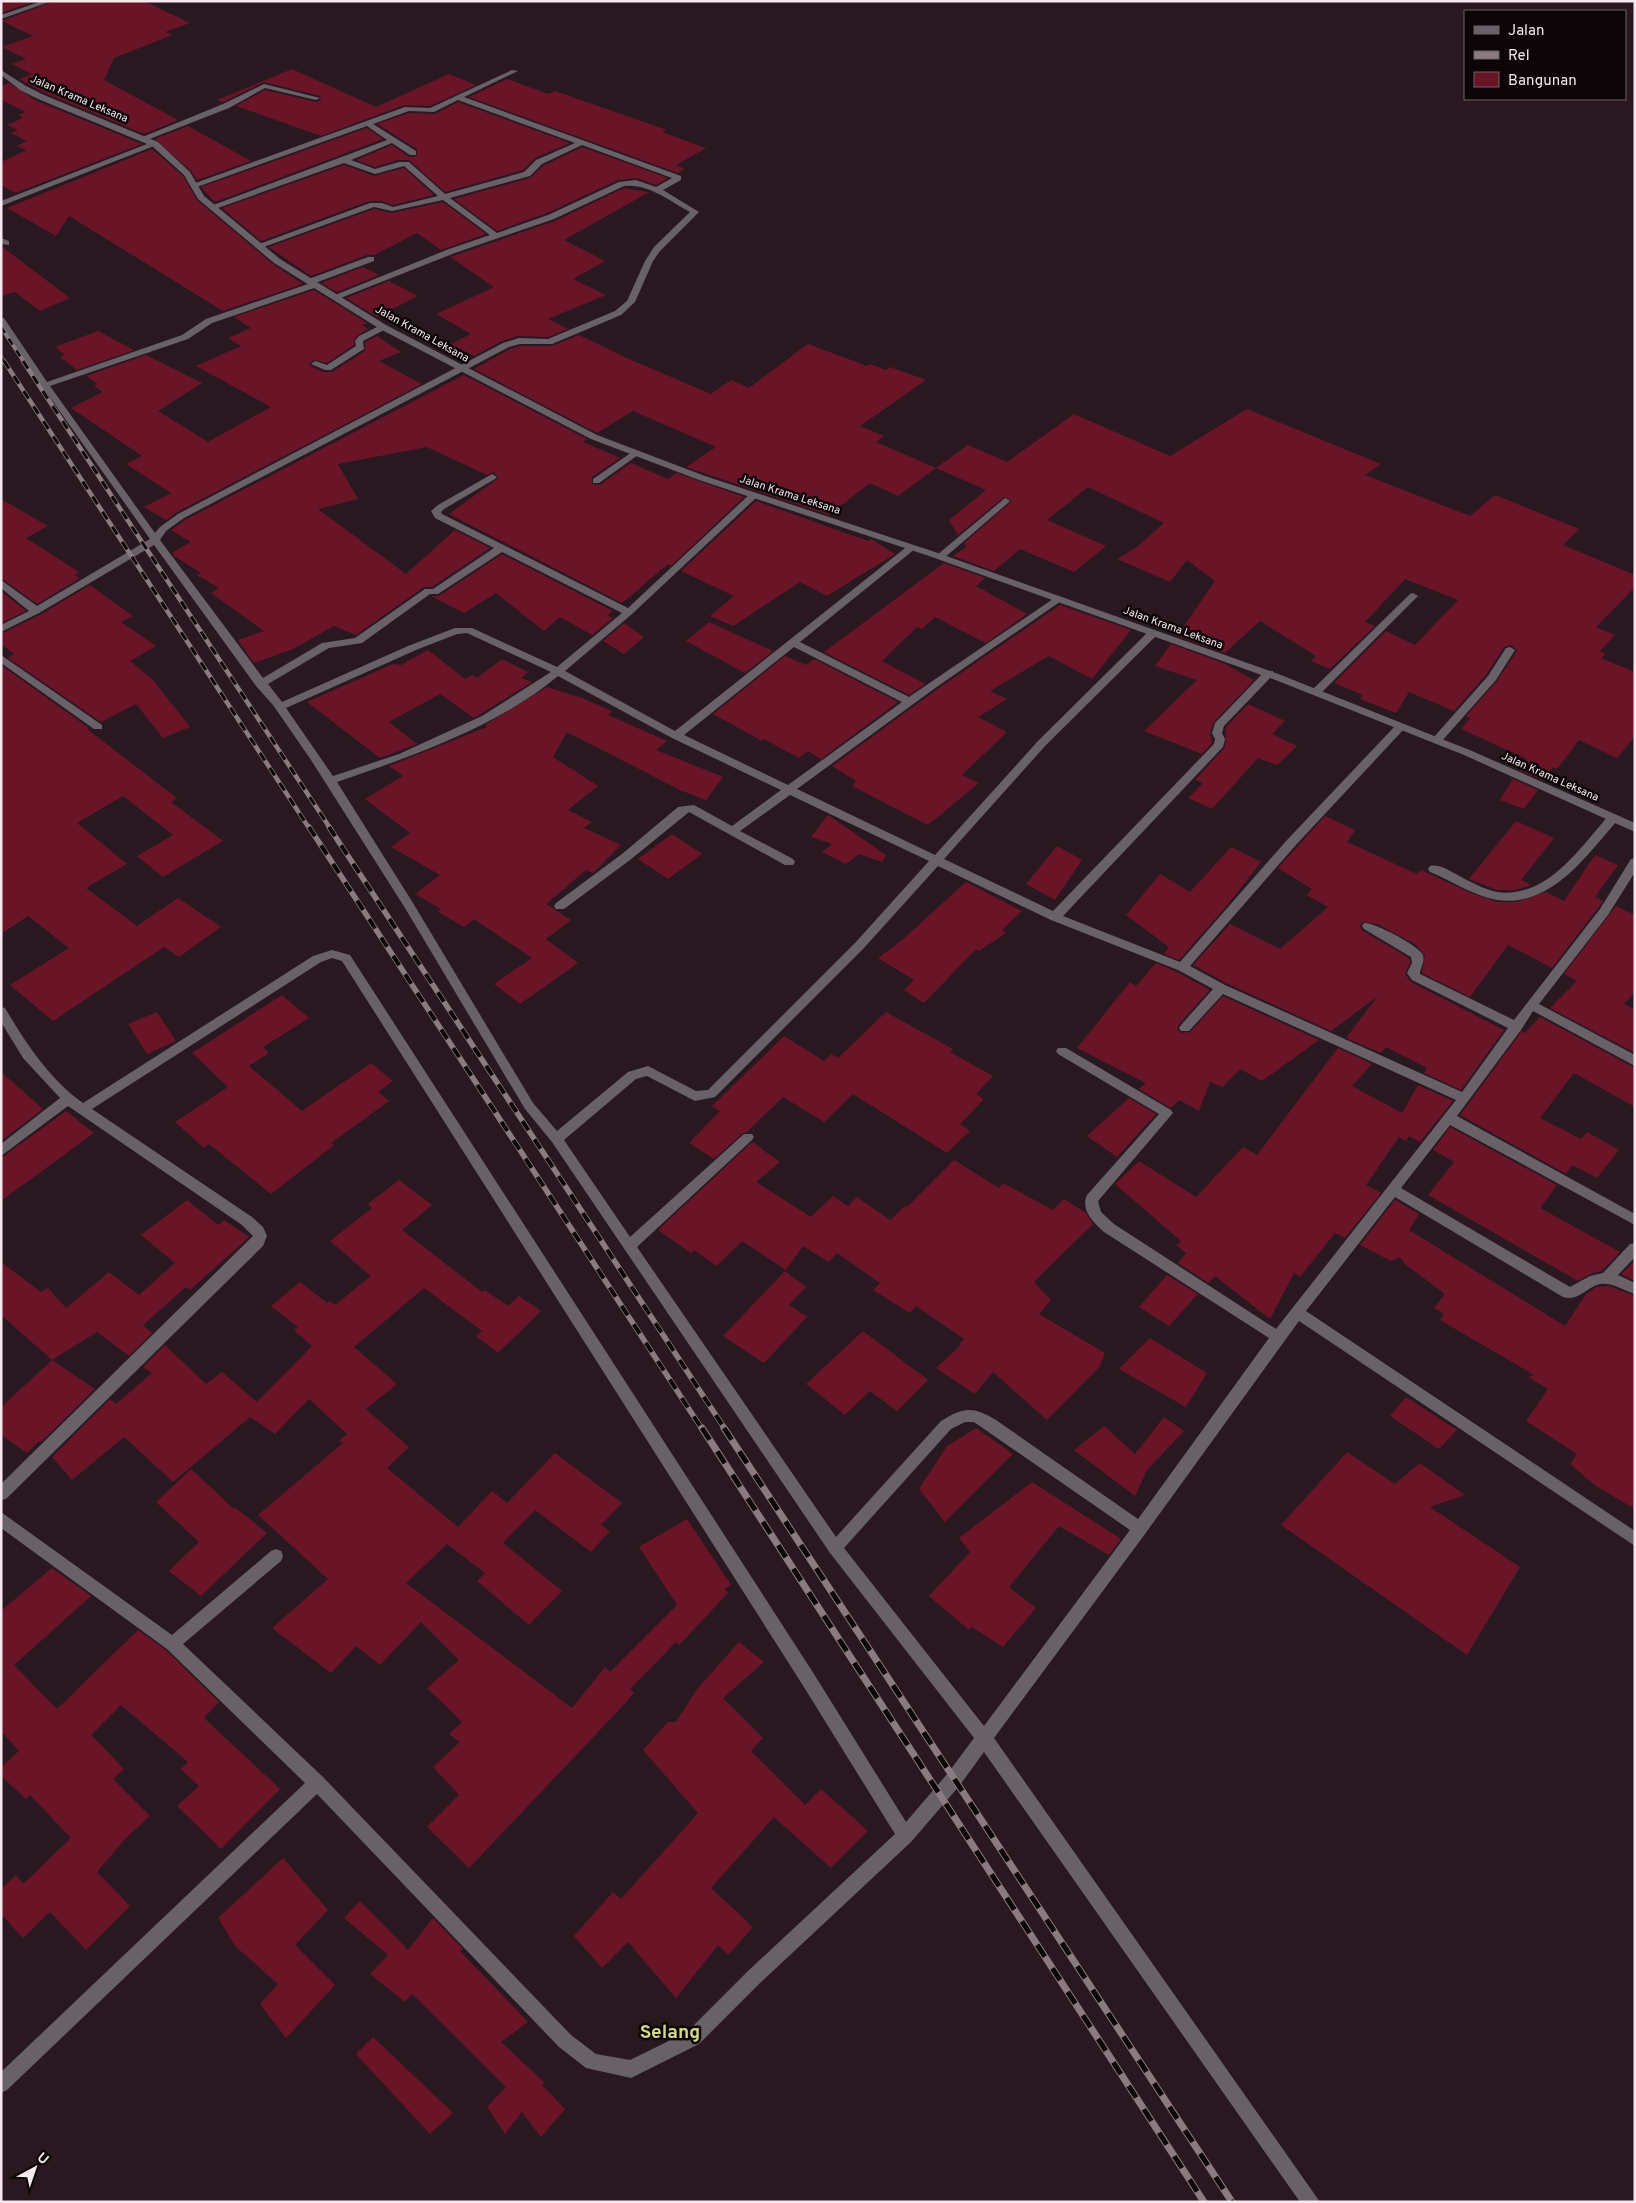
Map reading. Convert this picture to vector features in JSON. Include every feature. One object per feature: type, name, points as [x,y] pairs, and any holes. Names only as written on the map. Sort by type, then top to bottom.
[{"type":"street","points":[[1,17],[49,1]]},
{"type":"street","points":[[194,185],[408,108],[430,110],[514,71]]},
{"type":"street","name":"Jalan Krama Leksana","points":[[1,72],[23,88],[41,97],[155,144],[175,162],[194,185],[201,197],[277,262],[338,297],[383,327],[462,370],[594,437],[754,495],[912,547],[1269,674],[1438,740],[1635,828]]},
{"type":"street","points":[[144,138],[226,106],[264,86],[316,98]]},
{"type":"street","points":[[457,98],[678,178],[657,190]]},
{"type":"street","points":[[367,123],[413,153]]},
{"type":"street","points":[[212,207],[344,160],[393,140]]},
{"type":"street","points":[[258,246],[373,205],[382,204],[393,209],[527,174],[539,162],[581,143]]},
{"type":"street","points":[[1,204],[155,144]]},
{"type":"street","points":[[344,160],[375,172],[404,164],[496,237]]},
{"type":"street","points":[[1,629],[36,611],[155,540],[163,529],[181,516],[462,370],[512,342],[549,342],[625,308],[635,295],[653,255],[695,212],[657,190],[636,182],[622,184],[565,212],[452,251],[338,297]]},
{"type":"street","points":[[46,385],[184,337],[212,320],[371,259]]},
{"type":"street","points":[[1,320],[155,540],[260,684],[280,707],[368,838],[529,1106],[556,1138],[628,1247],[835,1548],[984,1738],[1311,2202]]},
{"type":"street","points":[[315,364],[328,368],[360,347],[360,340],[383,327]]},
{"type":"street","points":[[596,482],[635,453]]},
{"type":"street","points":[[492,477],[436,511],[438,516],[629,612]]},
{"type":"street","points":[[330,781],[403,756],[455,734],[486,718],[557,671],[629,612],[754,495]]},
{"type":"street","points":[[940,557],[1005,501]]},
{"type":"street","points":[[676,736],[912,547]]},
{"type":"street","points":[[260,684],[326,645],[358,641],[428,591],[435,592],[501,548]]},
{"type":"street","points":[[1,584],[36,611]]},
{"type":"street","points":[[1316,692],[1414,596]]},
{"type":"street","points":[[731,832],[984,647],[1059,599]]},
{"type":"street","points":[[280,707],[454,631],[468,630],[557,671],[676,736],[1055,917],[1182,967],[1221,988],[1464,1098]]},
{"type":"street","points":[[556,1138],[632,1074],[640,1071],[648,1071],[695,1096],[711,1094],[859,946],[1042,743],[1153,633]]},
{"type":"street","points":[[794,643],[908,701]]},
{"type":"street","points":[[1438,740],[1492,678],[1510,650]]},
{"type":"street","points":[[1,658],[98,727]]},
{"type":"street","points":[[1055,917],[1219,745],[1220,739],[1216,733],[1219,725],[1269,674]]},
{"type":"street","points":[[1182,967],[1291,843],[1401,726]]},
{"type":"street","points":[[560,906],[626,857],[682,810],[690,808],[731,832],[790,862]]},
{"type":"street","points":[[1434,869],[1497,896],[1531,894],[1547,886],[1613,818]]},
{"type":"street","points":[[1,1519],[172,1644],[317,1783],[565,2041],[592,2062],[631,2069],[693,2038],[754,1977],[905,1836],[954,1779],[1140,1529],[1278,1337],[1449,1118],[1517,1027],[1531,1005],[1604,912],[1635,862]]},
{"type":"street","points":[[1368,926],[1410,949],[1417,955],[1418,963],[1413,973],[1416,977],[1517,1027]]},
{"type":"street","points":[[83,1109],[316,959],[332,954],[346,958],[798,1662],[905,1836]]},
{"type":"street","points":[[1185,1028],[1221,988]]},
{"type":"street","points":[[1531,1005],[1635,1061]]},
{"type":"street","points":[[1,1012],[27,1055],[68,1099],[247,1221],[258,1231],[260,1236],[258,1242],[1,1494]]},
{"type":"street","points":[[1062,1051],[1167,1113],[1092,1199],[1091,1207],[1096,1217],[1109,1228],[1278,1337]]},
{"type":"street","points":[[1,1152],[68,1099]]},
{"type":"street","points":[[1449,1118],[1635,1220]]},
{"type":"street","points":[[628,1247],[748,1137]]},
{"type":"street","points":[[1392,1190],[1568,1293],[1575,1292],[1596,1279],[1607,1278],[1635,1288]]},
{"type":"street","points":[[1607,1278],[1635,1248]]},
{"type":"street","points":[[1298,1313],[1635,1539]]},
{"type":"street","points":[[835,1548],[946,1425],[968,1414],[977,1415],[991,1424],[1140,1529]]},
{"type":"street","points":[[172,1644],[276,1556]]},
{"type":"street","points":[[1,2084],[317,1783]]},
{"type":"building","points":[[1,1],[35,1],[1,13]]},
{"type":"building","points":[[54,1],[144,1],[190,23],[165,32],[172,35],[114,58],[104,80],[178,120],[144,134],[45,93],[19,79],[32,74],[12,64],[26,59],[2,47],[33,36],[2,21]]},
{"type":"building","points":[[292,69],[376,107],[449,74],[476,85],[430,106],[404,105],[321,136],[236,106],[265,90],[316,102],[321,100],[320,96],[264,82],[223,102],[217,100]]},
{"type":"building","points":[[507,79],[548,94],[555,91],[667,130],[662,132],[706,148],[676,165],[685,169],[678,173],[469,97]]},
{"type":"building","points":[[9,83],[37,101],[142,144],[15,193],[1,185],[1,162],[27,150],[16,146],[27,141],[10,133],[18,130],[7,125],[23,118],[18,115],[26,112],[1,100],[1,86]]},
{"type":"building","points":[[458,102],[570,143],[535,158],[523,170],[445,192],[409,160],[398,160],[375,167],[356,160],[392,145],[409,157],[417,156],[417,149],[377,124],[409,113],[435,114]]},
{"type":"building","points":[[188,126],[251,161],[197,180],[191,171],[155,139]]},
{"type":"building","points":[[367,128],[383,139],[215,202],[201,187]]},
{"type":"building","points":[[582,147],[668,178],[656,185],[637,178],[618,180],[547,213],[497,231],[454,199],[530,178],[543,166]]},
{"type":"building","points":[[152,149],[183,176],[197,200],[273,264],[303,284],[223,311],[69,216],[56,236],[7,208]]},
{"type":"building","points":[[344,165],[374,176],[404,168],[434,195],[393,205],[382,201],[369,201],[261,241],[222,208]]},
{"type":"building","points":[[624,188],[649,192],[564,240],[605,261],[573,279],[606,295],[548,319],[568,329],[548,337],[518,336],[502,341],[474,356],[451,344],[471,334],[436,314],[494,287],[450,257],[555,221]]},
{"type":"building","points":[[443,202],[486,234],[441,250],[417,233],[374,255],[367,255],[311,276],[269,247],[374,209],[392,213]]},
{"type":"building","points":[[1,246],[70,298],[40,311],[15,292],[1,296]]},
{"type":"building","points":[[363,267],[379,275],[337,292],[321,283]]},
{"type":"building","points":[[389,281],[418,296],[377,317],[346,298]]},
{"type":"building","points":[[314,290],[367,323],[362,325],[368,329],[358,335],[354,340],[354,345],[327,363],[314,360],[309,364],[310,366],[324,372],[332,372],[365,351],[365,342],[377,336],[401,352],[379,361],[422,384],[177,512],[166,520],[144,507],[171,493],[126,464],[142,456],[71,408],[103,392],[94,386],[98,384],[86,376],[146,355],[202,383],[158,411],[208,442],[271,407],[196,366],[241,346],[228,338],[251,328],[234,317]]},
{"type":"building","points":[[98,331],[134,350],[77,370],[60,357],[65,355],[55,347]]},
{"type":"building","points":[[579,335],[629,359],[711,394],[731,380],[749,388],[808,344],[867,366],[870,364],[886,370],[890,367],[926,380],[860,426],[884,436],[876,442],[936,468],[898,496],[870,483],[829,515],[686,467],[716,447],[633,411],[597,433],[474,369],[510,349],[520,346],[552,346]]},
{"type":"building","points":[[464,375],[587,439],[583,442],[620,458],[592,477],[592,484],[600,485],[631,463],[668,479],[676,473],[744,497],[671,566],[668,564],[622,603],[449,514],[496,480],[499,477],[493,472],[487,475],[427,447],[338,464],[358,499],[318,509],[406,574],[455,530],[490,548],[432,587],[424,587],[356,635],[334,626],[293,649],[254,663],[238,640],[264,631],[211,593],[219,588],[197,575],[201,573],[174,556],[172,553],[191,542],[171,530],[185,520]]},
{"type":"building","points":[[1247,409],[1381,464],[1365,475],[1470,516],[1495,495],[1579,529],[1563,545],[1635,575],[1635,587],[1596,627],[1615,635],[1600,651],[1606,654],[1601,658],[1635,672],[1635,736],[1617,758],[1579,740],[1557,769],[1553,767],[1544,781],[1519,770],[1527,759],[1461,729],[1470,718],[1466,716],[1497,681],[1517,651],[1511,645],[1504,647],[1486,675],[1454,711],[1409,692],[1396,713],[1360,699],[1363,695],[1334,683],[1386,631],[1415,645],[1458,600],[1405,579],[1365,622],[1375,626],[1330,669],[1311,661],[1316,656],[1260,621],[1225,653],[1177,636],[1215,581],[1187,560],[1170,582],[1117,559],[1137,547],[1164,523],[1088,487],[1047,520],[1106,546],[1074,572],[1020,549],[994,571],[953,556],[966,547],[964,543],[1012,501],[1004,497],[958,535],[949,520],[986,490],[936,468],[968,445],[1007,462],[1074,414],[1170,456]]},
{"type":"building","points":[[1,499],[48,526],[26,538],[79,572],[75,575],[80,578],[37,604],[1,578]]},
{"type":"building","points":[[756,501],[868,541],[871,539],[895,554],[827,596],[800,582],[733,626],[710,616],[734,596],[681,571]]},
{"type":"building","points":[[502,554],[613,611],[607,616],[613,618],[592,635],[560,617],[544,631],[496,593],[464,613],[431,596],[439,596]]},
{"type":"building","points":[[944,563],[985,578],[976,586],[1027,614],[986,643],[935,617],[922,629],[917,627],[882,661],[925,684],[909,695],[824,652]]},
{"type":"building","points":[[90,585],[133,616],[121,622],[156,646],[130,661],[153,680],[190,727],[163,738],[136,704],[101,722],[8,658],[14,654],[1,644],[1,634],[40,615]]},
{"type":"building","points":[[1,591],[26,611],[1,623]]},
{"type":"building","points":[[1060,605],[1131,630],[1092,679],[1049,656],[990,691],[1007,699],[978,717],[1007,732],[962,775],[979,783],[928,825],[852,786],[856,781],[832,766],[939,688]]},
{"type":"building","points":[[709,622],[773,651],[745,673],[686,641]]},
{"type":"building","points":[[624,623],[644,637],[624,654],[603,641]]},
{"type":"building","points":[[1171,644],[1223,663],[1254,680],[1214,722],[1210,732],[1212,743],[1202,754],[1144,731],[1197,680],[1155,666]]},
{"type":"building","points":[[428,650],[465,679],[472,675],[477,678],[502,659],[528,672],[521,678],[532,682],[474,718],[440,694],[389,722],[417,744],[380,758],[307,702],[393,664],[401,665]]},
{"type":"building","points":[[785,656],[806,665],[814,659],[898,702],[821,759],[808,751],[799,758],[764,739],[762,741],[713,714]]},
{"type":"building","points":[[1,665],[89,728],[87,729],[177,798],[171,802],[223,841],[163,877],[137,856],[173,835],[123,796],[77,823],[127,864],[86,888],[137,926],[178,898],[221,927],[179,957],[164,947],[53,1021],[10,985],[69,948],[28,916],[1,934]]},
{"type":"building","points":[[547,687],[582,698],[612,711],[608,715],[667,741],[656,750],[723,777],[706,800],[680,790],[567,732],[553,757],[598,786],[568,810],[592,822],[584,828],[621,845],[593,873],[586,870],[546,904],[571,920],[546,939],[578,963],[520,1004],[494,984],[532,958],[474,919],[464,927],[438,912],[441,909],[415,894],[440,875],[391,847],[410,833],[365,799],[403,776],[389,766],[487,727],[485,725]]},
{"type":"building","points":[[1248,704],[1285,721],[1272,734],[1297,746],[1277,765],[1258,758],[1212,809],[1188,798],[1203,783],[1195,780],[1225,747],[1226,727]]},
{"type":"building","points":[[1513,779],[1538,790],[1524,809],[1500,800]]},
{"type":"building","points":[[828,815],[886,855],[882,862],[859,854],[846,864],[822,852],[832,844],[811,837]]},
{"type":"building","points":[[1325,816],[1355,830],[1347,842],[1417,874],[1421,870],[1471,893],[1497,902],[1517,902],[1546,892],[1564,901],[1595,855],[1618,865],[1595,897],[1603,901],[1552,968],[1508,945],[1470,997],[1422,973],[1425,955],[1415,944],[1377,924],[1362,922],[1360,927],[1363,931],[1409,958],[1410,963],[1405,974],[1411,982],[1504,1030],[1461,1090],[1424,1073],[1427,1068],[1386,1047],[1381,1053],[1346,1038],[1377,997],[1331,1031],[1226,983],[1193,965],[1230,924],[1280,949],[1328,907],[1306,895],[1312,889],[1278,868]]},
{"type":"building","points":[[1516,821],[1554,838],[1521,880],[1532,885],[1515,890],[1497,890],[1469,879]]},
{"type":"building","points":[[672,834],[702,854],[668,879],[638,859]]},
{"type":"building","points":[[1057,846],[1082,860],[1055,900],[1026,884]]},
{"type":"building","points":[[1231,847],[1261,862],[1225,908],[1179,960],[1164,954],[1169,947],[1126,915],[1160,874],[1190,892]]},
{"type":"building","points":[[966,882],[1022,911],[1002,930],[1006,933],[979,951],[976,949],[924,1003],[904,990],[914,980],[878,958],[901,941]]},
{"type":"building","points":[[1616,906],[1635,915],[1635,992],[1624,1004],[1635,1010],[1635,1053],[1550,1008],[1577,981],[1564,974]]},
{"type":"building","points":[[1156,963],[1210,990],[1179,1024],[1177,1029],[1181,1033],[1190,1032],[1223,996],[1319,1040],[1262,1081],[1240,1069],[1223,1087],[1210,1082],[1199,1111],[1179,1100],[1171,1108],[1139,1089],[1146,1083],[1077,1048],[1130,982],[1136,986]]},
{"type":"building","points":[[282,995],[309,1018],[263,1047],[269,1053],[249,1066],[302,1111],[371,1063],[393,1081],[378,1092],[389,1101],[331,1143],[334,1145],[271,1194],[209,1144],[204,1148],[175,1122],[228,1087],[192,1053]]},
{"type":"building","points":[[157,1012],[176,1041],[147,1054],[128,1024]]},
{"type":"building","points":[[886,1012],[953,1049],[950,1052],[993,1076],[976,1094],[984,1099],[960,1124],[970,1131],[947,1153],[853,1094],[824,1122],[783,1097],[747,1132],[743,1133],[714,1159],[689,1143],[720,1111],[712,1106],[784,1036],[824,1061],[831,1054],[838,1058]]},
{"type":"building","points":[[1540,1017],[1635,1068],[1635,1107],[1574,1073],[1540,1118],[1581,1139],[1587,1132],[1619,1150],[1597,1178],[1572,1165],[1566,1174],[1460,1115],[1522,1031],[1525,1033]]},
{"type":"building","points":[[1338,1048],[1372,1064],[1352,1086],[1402,1113],[1418,1085],[1453,1101],[1420,1142],[1409,1136],[1406,1141],[1399,1137],[1366,1185],[1381,1193],[1345,1238],[1335,1233],[1300,1277],[1294,1273],[1270,1319],[1215,1276],[1208,1283],[1178,1263],[1186,1253],[1176,1245],[1181,1241],[1115,1184],[1139,1161],[1196,1197],[1243,1147],[1257,1155]]},
{"type":"building","points":[[1,1072],[43,1109],[1,1141]]},
{"type":"building","points":[[1129,1098],[1156,1114],[1117,1157],[1087,1136]]},
{"type":"building","points":[[66,1111],[94,1133],[1,1201],[1,1158]]},
{"type":"building","points":[[1450,1127],[1557,1185],[1540,1208],[1620,1252],[1602,1271],[1590,1274],[1578,1281],[1428,1195],[1454,1162],[1433,1150]]},
{"type":"building","points":[[752,1142],[780,1162],[756,1182],[811,1217],[833,1196],[848,1206],[857,1197],[890,1220],[905,1206],[907,1207],[954,1160],[999,1188],[1003,1183],[1053,1210],[1064,1199],[1086,1213],[1093,1224],[1034,1282],[1051,1300],[1039,1314],[1105,1353],[1100,1366],[1047,1420],[993,1372],[975,1394],[936,1368],[961,1345],[959,1344],[964,1339],[916,1306],[910,1313],[873,1290],[880,1283],[837,1253],[829,1262],[803,1246],[786,1270],[742,1241],[717,1266],[694,1250],[691,1253],[658,1230]]},
{"type":"building","points":[[399,1180],[432,1205],[402,1230],[482,1292],[485,1290],[508,1306],[519,1296],[541,1311],[498,1353],[476,1336],[482,1331],[424,1288],[354,1347],[397,1384],[366,1409],[409,1447],[387,1468],[458,1527],[492,1491],[507,1503],[555,1453],[622,1503],[601,1525],[610,1531],[591,1552],[535,1510],[503,1543],[562,1591],[529,1625],[477,1581],[485,1573],[447,1544],[406,1583],[572,1708],[605,1667],[610,1672],[677,1605],[639,1547],[687,1519],[731,1585],[724,1589],[728,1593],[679,1645],[676,1642],[630,1689],[634,1693],[617,1712],[469,1868],[427,1827],[459,1795],[433,1767],[460,1742],[449,1734],[462,1722],[427,1688],[459,1660],[421,1622],[380,1665],[356,1646],[331,1673],[272,1628],[328,1579],[258,1515],[343,1443],[339,1441],[347,1434],[309,1399],[275,1434],[250,1417],[173,1482],[124,1437],[72,1480],[52,1457],[110,1399],[116,1404],[152,1373],[143,1367],[165,1345],[206,1384],[222,1372],[257,1402],[312,1346],[294,1330],[298,1327],[271,1306],[300,1282],[327,1303],[330,1301],[335,1305],[371,1276],[330,1241],[372,1208],[368,1204]]},
{"type":"building","points":[[187,1200],[218,1225],[224,1220],[249,1237],[190,1290],[186,1287],[143,1325],[152,1333],[129,1356],[97,1332],[52,1360],[1,1315],[1,1262],[41,1292],[48,1288],[66,1308],[109,1272],[139,1295],[175,1263],[141,1235]]},
{"type":"building","points":[[1395,1200],[1419,1214],[1409,1230],[1565,1326],[1586,1294],[1596,1287],[1609,1286],[1635,1296],[1635,1509],[1596,1486],[1570,1464],[1577,1454],[1526,1421],[1548,1389],[1528,1377],[1534,1375],[1440,1320],[1444,1314],[1434,1308],[1445,1294],[1405,1264],[1400,1257],[1391,1261],[1360,1245]]},
{"type":"building","points":[[1635,1261],[1635,1281],[1621,1274]]},
{"type":"building","points":[[785,1271],[806,1287],[789,1305],[807,1317],[764,1363],[723,1336]]},
{"type":"building","points":[[1167,1275],[1198,1294],[1169,1326],[1139,1307]]},
{"type":"building","points":[[863,1331],[928,1380],[897,1411],[870,1391],[845,1415],[806,1384]]},
{"type":"building","points":[[1150,1338],[1207,1373],[1186,1407],[1119,1369]]},
{"type":"building","points":[[52,1360],[95,1389],[40,1443],[39,1441],[27,1453],[1,1435],[1,1407]]},
{"type":"building","points":[[1406,1397],[1457,1430],[1439,1449],[1390,1416]]},
{"type":"building","points":[[1164,1417],[1184,1431],[1147,1470],[1135,1496],[1074,1450],[1104,1426],[1135,1454]]},
{"type":"building","points":[[976,1428],[1013,1454],[945,1522],[919,1489],[947,1446]]},
{"type":"building","points":[[1347,1452],[1395,1484],[1420,1463],[1465,1495],[1430,1507],[1520,1567],[1467,1655],[1281,1525]]},
{"type":"building","points":[[191,1469],[234,1509],[236,1508],[267,1533],[201,1596],[169,1571],[199,1542],[156,1502]]},
{"type":"building","points":[[1032,1482],[1121,1539],[1109,1555],[1059,1526],[1009,1587],[1036,1608],[1003,1647],[972,1627],[969,1630],[929,1596],[970,1552],[959,1538]]},
{"type":"building","points":[[52,1568],[91,1596],[14,1665],[57,1709],[138,1630],[166,1650],[219,1702],[204,1718],[280,1789],[221,1849],[177,1806],[199,1786],[181,1769],[188,1762],[121,1705],[91,1735],[124,1769],[113,1779],[150,1816],[125,1839],[97,1872],[130,1906],[86,1950],[50,1912],[23,1938],[1,1914],[1,1889],[16,1875],[23,1884],[71,1838],[30,1795],[26,1799],[1,1776],[1,1767],[19,1751],[1,1731],[1,1611]]},
{"type":"building","points":[[739,1642],[764,1662],[723,1698],[763,1738],[751,1751],[805,1805],[821,1789],[868,1831],[831,1868],[774,1817],[711,1888],[753,1927],[728,1955],[718,1945],[676,1998],[628,1942],[602,1968],[574,1936],[613,1892],[621,1899],[698,1813],[643,1750],[668,1722],[676,1722],[697,1689]]},
{"type":"building","points":[[283,1858],[328,1910],[295,1945],[335,1985],[286,2038],[260,2004],[278,1984],[236,1947],[218,1918]]},
{"type":"building","points":[[360,1901],[408,1950],[433,1918],[463,1949],[460,1951],[528,2022],[501,2042],[544,2082],[542,2085],[565,2109],[541,2137],[522,2112],[505,2134],[487,2107],[506,2087],[412,1994],[405,2002],[370,1974],[388,1955],[344,1918]]},
{"type":"building","points":[[373,2037],[453,2113],[430,2134],[356,2054]]},
{"type":"railway","points":[[1,327],[24,362]]},
{"type":"railway","points":[[1,357],[4,362]]},
{"type":"railway","points":[[4,361],[309,828]]},
{"type":"railway","points":[[23,361],[330,828]]},
{"type":"railway","points":[[309,827],[702,1429]]},
{"type":"railway","points":[[329,827],[725,1429]]},
{"type":"railway","points":[[702,1428],[1204,2202]]},
{"type":"railway","points":[[724,1428],[1232,2202]]},
{"type":"district","name":"Selang","points":[[670,2033]]}]
